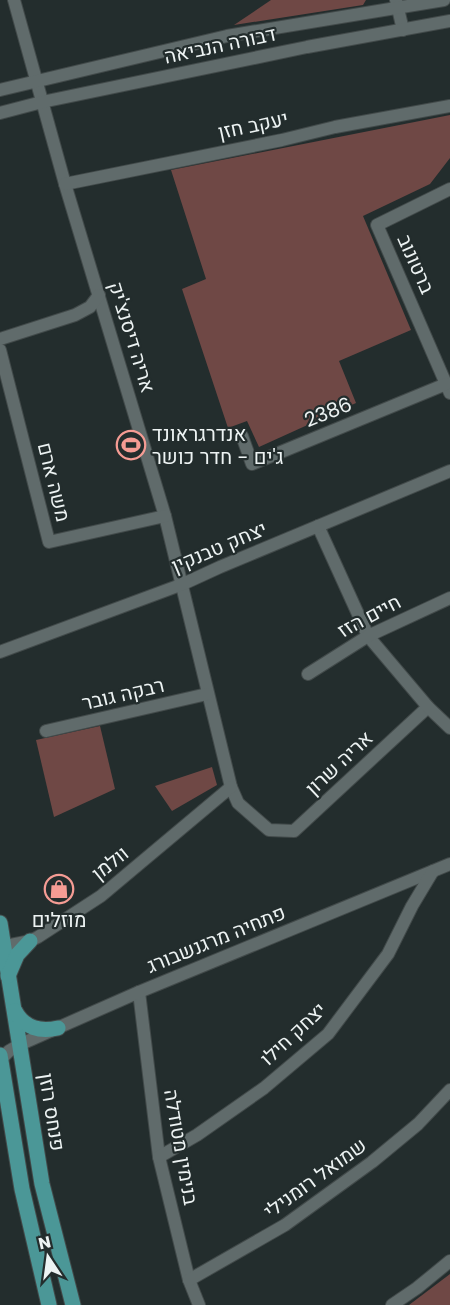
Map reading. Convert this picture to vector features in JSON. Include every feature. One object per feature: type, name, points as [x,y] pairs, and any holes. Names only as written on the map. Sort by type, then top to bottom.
[{"type":"main road","name":"פנחס רוזן","points":[[0,923],[42,1184],[73,1305]]},
{"type":"main road","points":[[8,976],[16,956],[30,941]]},
{"type":"main road","points":[[14,1010],[21,1020],[33,1028],[49,1030],[58,1028]]},
{"type":"main road","points":[[0,1055],[22,1189],[46,1300]]},
{"type":"street","name":"אריה דיסנצ'יק","points":[[14,0],[65,184],[165,516],[183,584]]},
{"type":"street","points":[[371,12],[382,0]]},
{"type":"street","name":"דבורה הנביאה","points":[[0,90],[227,36],[371,12],[398,4],[444,0]]},
{"type":"street","points":[[398,4],[403,30]]},
{"type":"street","name":"דבורה הנביאה","points":[[0,113],[42,102],[307,47],[450,21]]},
{"type":"street","name":"יעקב חזן","points":[[65,184],[335,127],[450,106]]},
{"type":"street","name":"ברטונוב","points":[[448,388],[377,225],[450,189]]},
{"type":"street","points":[[0,339],[75,315],[90,307],[99,295]]},
{"type":"street","name":"משה ארם","points":[[0,350],[49,542],[165,516]]},
{"type":"street","name":"2386","points":[[242,436],[252,464],[448,388]]},
{"type":"street","name":"יצחק טבנקין","points":[[0,652],[183,584],[450,471]]},
{"type":"street","points":[[318,526],[368,636],[428,708],[450,728]]},
{"type":"street","points":[[183,584],[207,694],[231,787]]},
{"type":"street","name":"חיים הזז","points":[[308,674],[368,636],[450,598]]},
{"type":"street","name":"רבקה גובר","points":[[46,731],[207,694]]},
{"type":"street","name":"אריה שרון","points":[[231,787],[238,803],[269,830],[294,831],[428,708]]},
{"type":"street","name":"וולמן","points":[[2,946],[30,941],[46,933],[101,896],[231,787]]},
{"type":"street","name":"פתחיה מרגנשבורג","points":[[1,1059],[21,1044],[139,992],[450,864]]},
{"type":"street","name":"יצחק חילו","points":[[159,1156],[197,1135],[264,1088],[328,1034],[388,954],[433,871]]},
{"type":"street","points":[[403,884],[412,906]]},
{"type":"street","name":"בנימין מטודלה","points":[[139,992],[159,1156],[189,1280],[199,1305]]},
{"type":"street","name":"שמואל רומנילי","points":[[189,1280],[285,1225],[363,1169],[418,1124],[450,1090]]},
{"type":"street","points":[[392,1305],[450,1261]]},
{"type":"shaded area","points":[[271,0],[366,0],[363,5],[234,25]]},
{"type":"shaded area","points":[[450,115],[450,158],[430,184],[363,216],[411,330],[339,361],[356,403],[259,447],[247,421],[228,428],[182,289],[206,279],[171,170]]},
{"type":"shaded area","points":[[100,726],[115,789],[54,817],[36,740]]},
{"type":"shaded area","points":[[212,767],[217,785],[172,811],[155,786]]},
{"type":"shaded area","points":[[450,1274],[450,1305],[409,1305]]},
{"type":"place","name":"אנדרגראונד ג'ים - חדר כושר","points":[[131,445]]},
{"type":"place","name":"מוזלים","points":[[59,889]]}]
